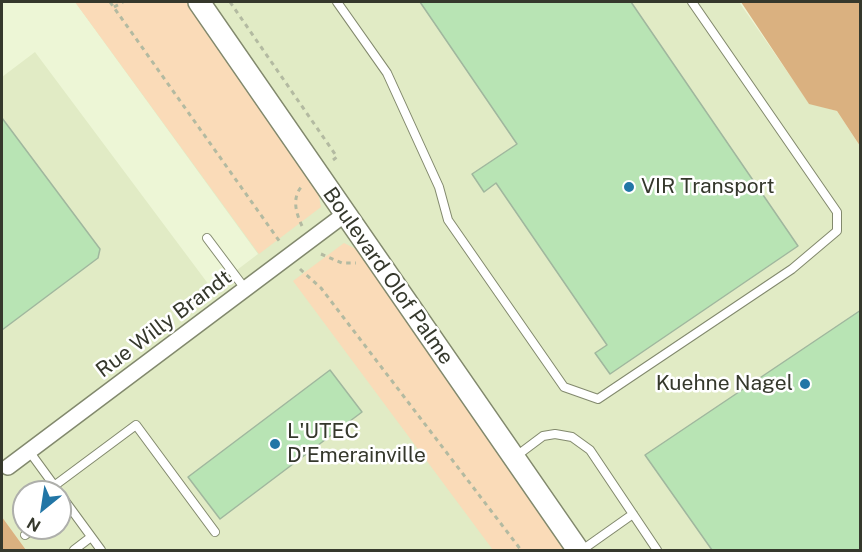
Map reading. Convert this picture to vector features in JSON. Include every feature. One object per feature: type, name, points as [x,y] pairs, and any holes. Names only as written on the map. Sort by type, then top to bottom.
[{"type":"street","name":"Boulevard Olof Palme","points":[[199,2],[580,550]]},
{"type":"street","name":"Rue Willy Brandt","points":[[8,467],[345,214]]},
{"type":"lane","points":[[337,2],[387,73],[439,187],[448,220],[564,387],[598,399],[792,269],[837,231],[837,212],[692,2]]},
{"type":"lane","points":[[207,238],[246,290]]},
{"type":"lane","points":[[71,480],[136,426],[215,532]]},
{"type":"lane","points":[[514,458],[543,436],[555,434],[572,437],[590,450],[657,550]]},
{"type":"lane","points":[[29,451],[50,480]]},
{"type":"lane","points":[[580,550],[633,514]]},
{"type":"lane","points":[[72,516],[101,550]]},
{"type":"lane","points":[[74,550],[91,537]]},
{"type":"path","points":[[110,2],[270,224],[282,245]]},
{"type":"path","points":[[114,8],[123,2]]},
{"type":"path","points":[[315,259],[322,253],[333,261],[352,264],[372,253]]},
{"type":"path","points":[[307,264],[300,269],[321,288],[521,550]]},
{"type":"shaded area","points":[[75,2],[739,2],[809,103],[837,111],[860,146],[860,550],[26,550],[19,540],[72,540],[72,480],[12,480],[12,531],[2,517],[2,77],[35,52],[212,289],[258,254]]},
{"type":"shaded area","points":[[75,2],[187,2],[318,192],[321,207],[259,254]]},
{"type":"shaded area","points":[[741,2],[860,2],[860,146],[837,111],[809,104]]},
{"type":"shaded area","points":[[344,243],[358,250],[566,550],[493,550],[293,281]]},
{"type":"shaded area","points":[[2,517],[12,531],[12,540],[19,540],[26,550],[2,550]]},
{"type":"building","name":"VIR Transport","points":[[420,2],[631,2],[798,246],[610,374],[595,353],[607,345],[496,183],[484,192],[472,174],[517,144]]},
{"type":"building","points":[[2,118],[100,249],[98,258],[2,330]]},
{"type":"building","name":"Kuehne Nagel","points":[[861,310],[861,550],[712,550],[645,455]]},
{"type":"building","name":"L'UTEC D'Emerainville","points":[[330,370],[362,412],[220,519],[188,477]]},
{"type":"place","name":"VIR Transport","points":[[629,187]]},
{"type":"place","name":"Kuehne Nagel","points":[[805,384]]},
{"type":"place","name":"L'UTEC D'Emerainville","points":[[275,444]]}]
